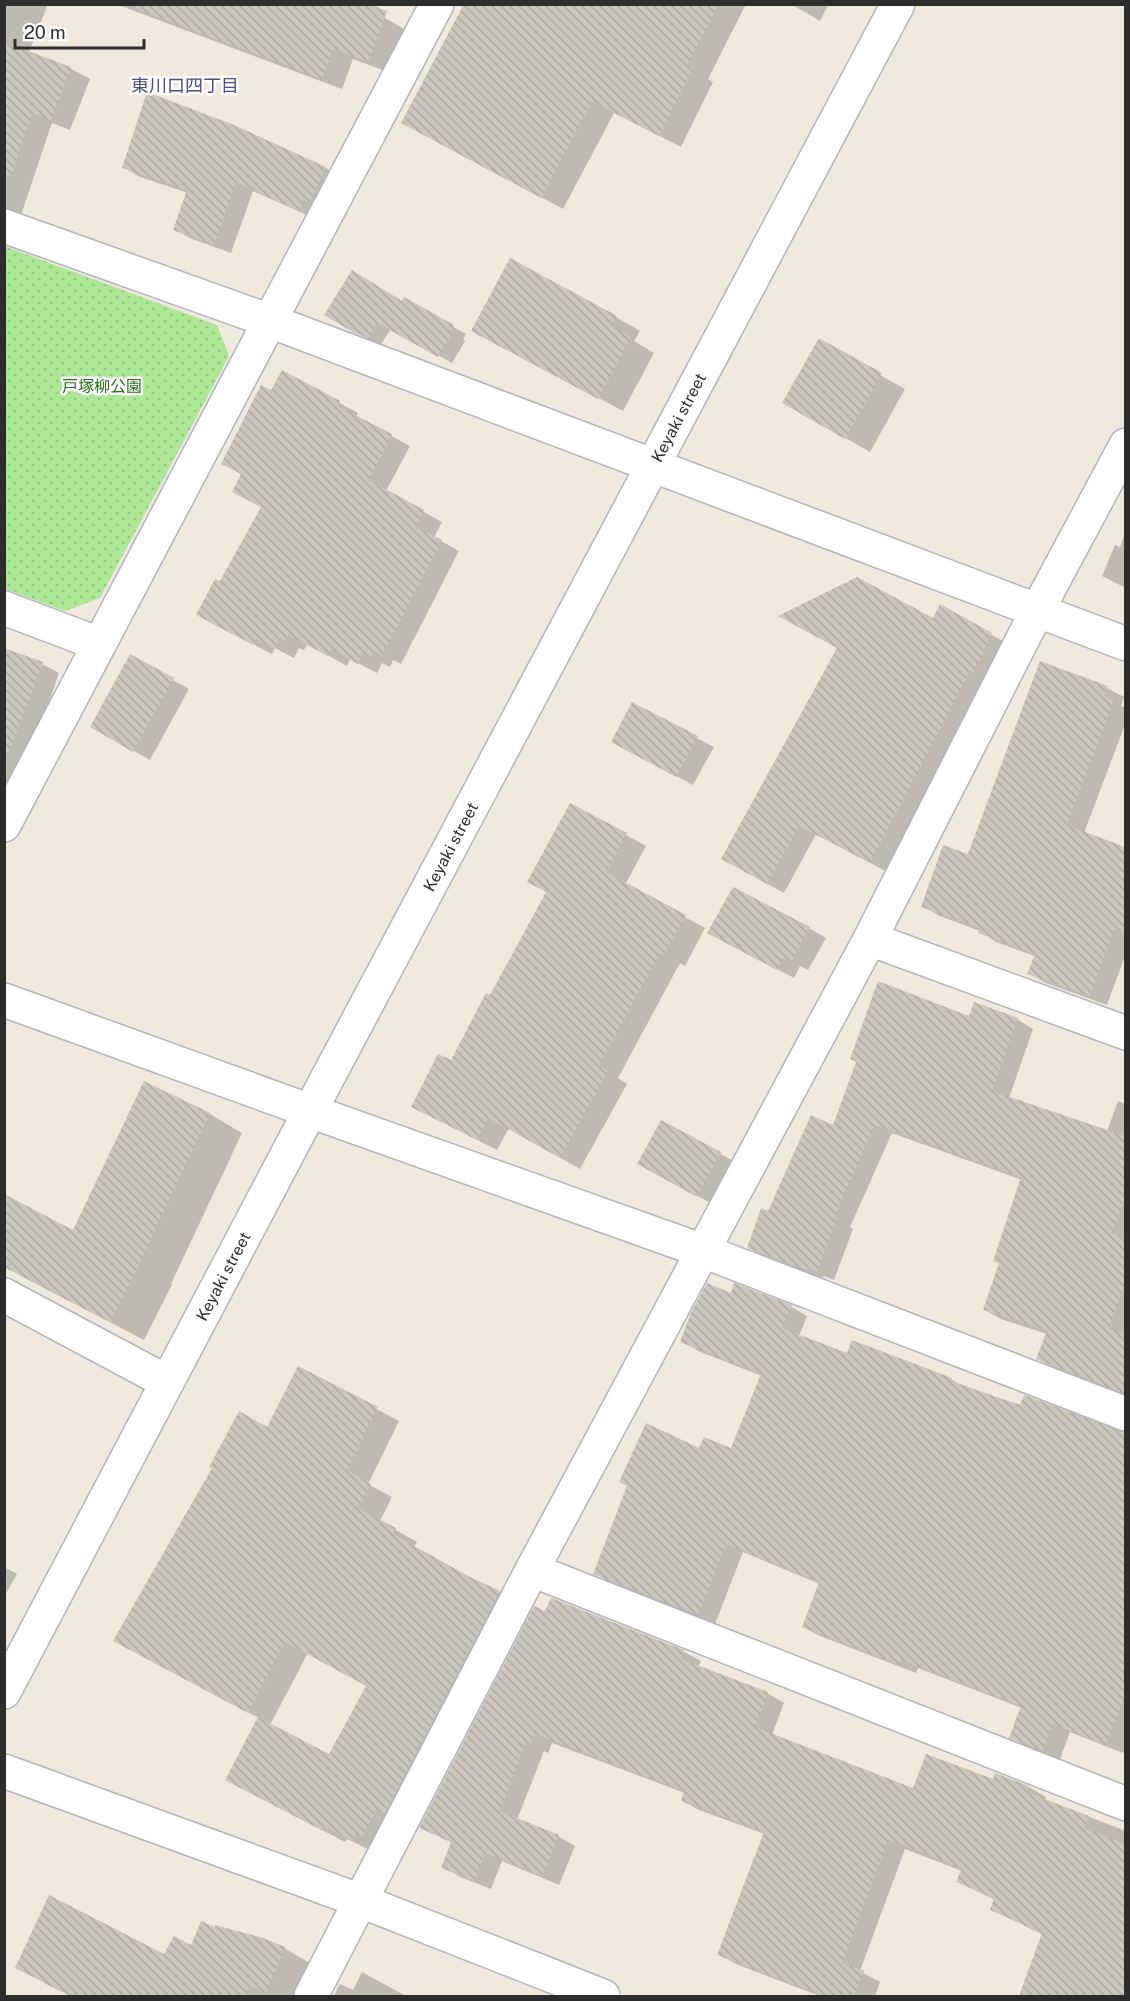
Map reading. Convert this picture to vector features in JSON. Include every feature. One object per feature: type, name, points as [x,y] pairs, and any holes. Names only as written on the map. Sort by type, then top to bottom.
[{"type":"street","points":[[4,825],[437,4]]},
{"type":"street","name":"Keyaki street","points":[[4,1692],[898,4]]},
{"type":"street","points":[[4,226],[270,321],[1125,644]]},
{"type":"street","points":[[311,1996],[532,1570],[870,939],[1037,611],[1125,445]]},
{"type":"street","points":[[4,608],[99,644]]},
{"type":"street","points":[[870,939],[1125,1034]]},
{"type":"street","points":[[4,1000],[703,1251],[1125,1414]]},
{"type":"street","points":[[4,1295],[167,1382]]},
{"type":"street","points":[[532,1570],[1125,1804]]},
{"type":"street","points":[[4,1771],[361,1901],[603,1996]]},
{"type":"green space","name":"戸塚柳公園","points":[[4,246],[217,325],[229,356],[100,598],[65,611],[5,589]]},
{"type":"building","points":[[134,4],[369,4],[387,11],[368,62],[333,49],[322,79],[133,8]]},
{"type":"building","points":[[464,4],[719,4],[687,65],[693,68],[659,136],[592,101],[541,198],[401,123]]},
{"type":"building","points":[[4,42],[71,67],[51,120],[32,113],[11,176],[4,175]]},
{"type":"building","points":[[147,92],[234,125],[326,167],[310,203],[304,199],[299,211],[236,182],[214,245],[173,230],[187,190],[122,168]]},
{"type":"building","points":[[510,258],[617,316],[611,326],[631,337],[598,399],[471,331]]},
{"type":"building","points":[[352,270],[402,301],[404,297],[454,325],[451,331],[453,332],[438,357],[377,323],[368,338],[324,315]]},
{"type":"building","points":[[819,338],[882,373],[845,439],[782,403]]},
{"type":"building","points":[[282,370],[340,401],[338,406],[392,434],[369,480],[424,510],[416,527],[442,540],[382,655],[374,651],[371,657],[363,654],[358,664],[331,649],[328,656],[288,635],[285,641],[280,638],[275,649],[256,639],[253,645],[196,615],[215,579],[220,581],[261,507],[232,492],[241,474],[221,464],[261,385],[271,390]]},
{"type":"building","points":[[857,577],[933,618],[940,604],[992,633],[973,673],[970,671],[870,863],[799,826],[767,884],[721,859],[837,648],[778,616]]},
{"type":"building","points":[[4,648],[43,662],[8,756],[4,755]]},
{"type":"building","points":[[130,654],[174,678],[133,752],[90,727]]},
{"type":"building","points":[[1040,661],[1108,686],[1104,696],[1114,700],[1067,825],[1125,847],[1125,933],[1114,929],[1090,996],[1027,974],[1035,954],[978,933],[980,928],[921,907],[943,845],[968,854]]},
{"type":"building","points":[[632,702],[698,736],[676,777],[611,742]]},
{"type":"building","points":[[570,803],[627,833],[606,872],[686,915],[664,955],[660,953],[599,1066],[608,1071],[560,1158],[488,1118],[477,1140],[411,1107],[438,1054],[451,1060],[486,993],[490,995],[546,892],[527,882]]},
{"type":"building","points":[[733,887],[810,927],[791,962],[783,958],[777,970],[707,933]]},
{"type":"building","points":[[878,981],[969,1016],[974,1002],[1018,1018],[992,1091],[1125,1136],[1125,1198],[1112,1233],[1125,1238],[1125,1283],[1109,1328],[1125,1334],[1125,1394],[1036,1359],[1047,1331],[983,1310],[999,1263],[993,1261],[1021,1177],[875,1125],[834,1217],[837,1218],[817,1272],[747,1248],[761,1208],[768,1211],[811,1115],[833,1125],[856,1062],[850,1059]]},
{"type":"building","points":[[144,1081],[210,1113],[140,1264],[110,1322],[4,1267],[4,1194],[73,1230]]},
{"type":"building","points":[[661,1120],[721,1152],[697,1197],[637,1164]]},
{"type":"building","points":[[707,1283],[731,1293],[734,1283],[792,1305],[782,1328],[847,1353],[852,1340],[952,1378],[951,1381],[1020,1405],[1024,1395],[1125,1432],[1125,1696],[1106,1745],[1053,1724],[1043,1751],[1009,1738],[1021,1706],[901,1660],[899,1665],[802,1627],[819,1582],[726,1544],[698,1615],[593,1574],[627,1486],[619,1482],[646,1423],[699,1448],[704,1437],[731,1448],[761,1374],[680,1342],[691,1313]]},
{"type":"building","points":[[298,1366],[378,1407],[347,1470],[371,1484],[358,1508],[396,1528],[393,1534],[468,1576],[500,1591],[385,1813],[376,1810],[362,1837],[356,1833],[352,1841],[325,1827],[323,1831],[225,1780],[258,1717],[329,1754],[366,1686],[285,1642],[248,1713],[113,1641],[212,1468],[209,1467],[239,1411],[267,1427]]},
{"type":"building","points":[[551,1598],[684,1650],[681,1659],[768,1692],[755,1727],[913,1788],[926,1754],[993,1779],[995,1773],[1029,1786],[1027,1792],[1089,1816],[1084,1828],[1125,1844],[1125,1996],[1019,1996],[1042,1933],[990,1910],[994,1898],[956,1882],[962,1868],[888,1840],[842,1963],[864,1971],[854,1996],[824,1996],[717,1955],[764,1832],[681,1801],[684,1791],[535,1734],[530,1744],[526,1742],[500,1811],[559,1835],[542,1876],[485,1853],[474,1881],[441,1868],[451,1842],[419,1828],[534,1606],[545,1611]]},
{"type":"building","points":[[49,1895],[164,1954],[174,1936],[191,1945],[201,1921],[215,1927],[215,1925],[263,1938],[285,1947],[266,1993],[250,1986],[245,1996],[71,1996],[15,1968]]},
{"type":"district","name":"東川口四丁目","points":[[185,86]]}]
